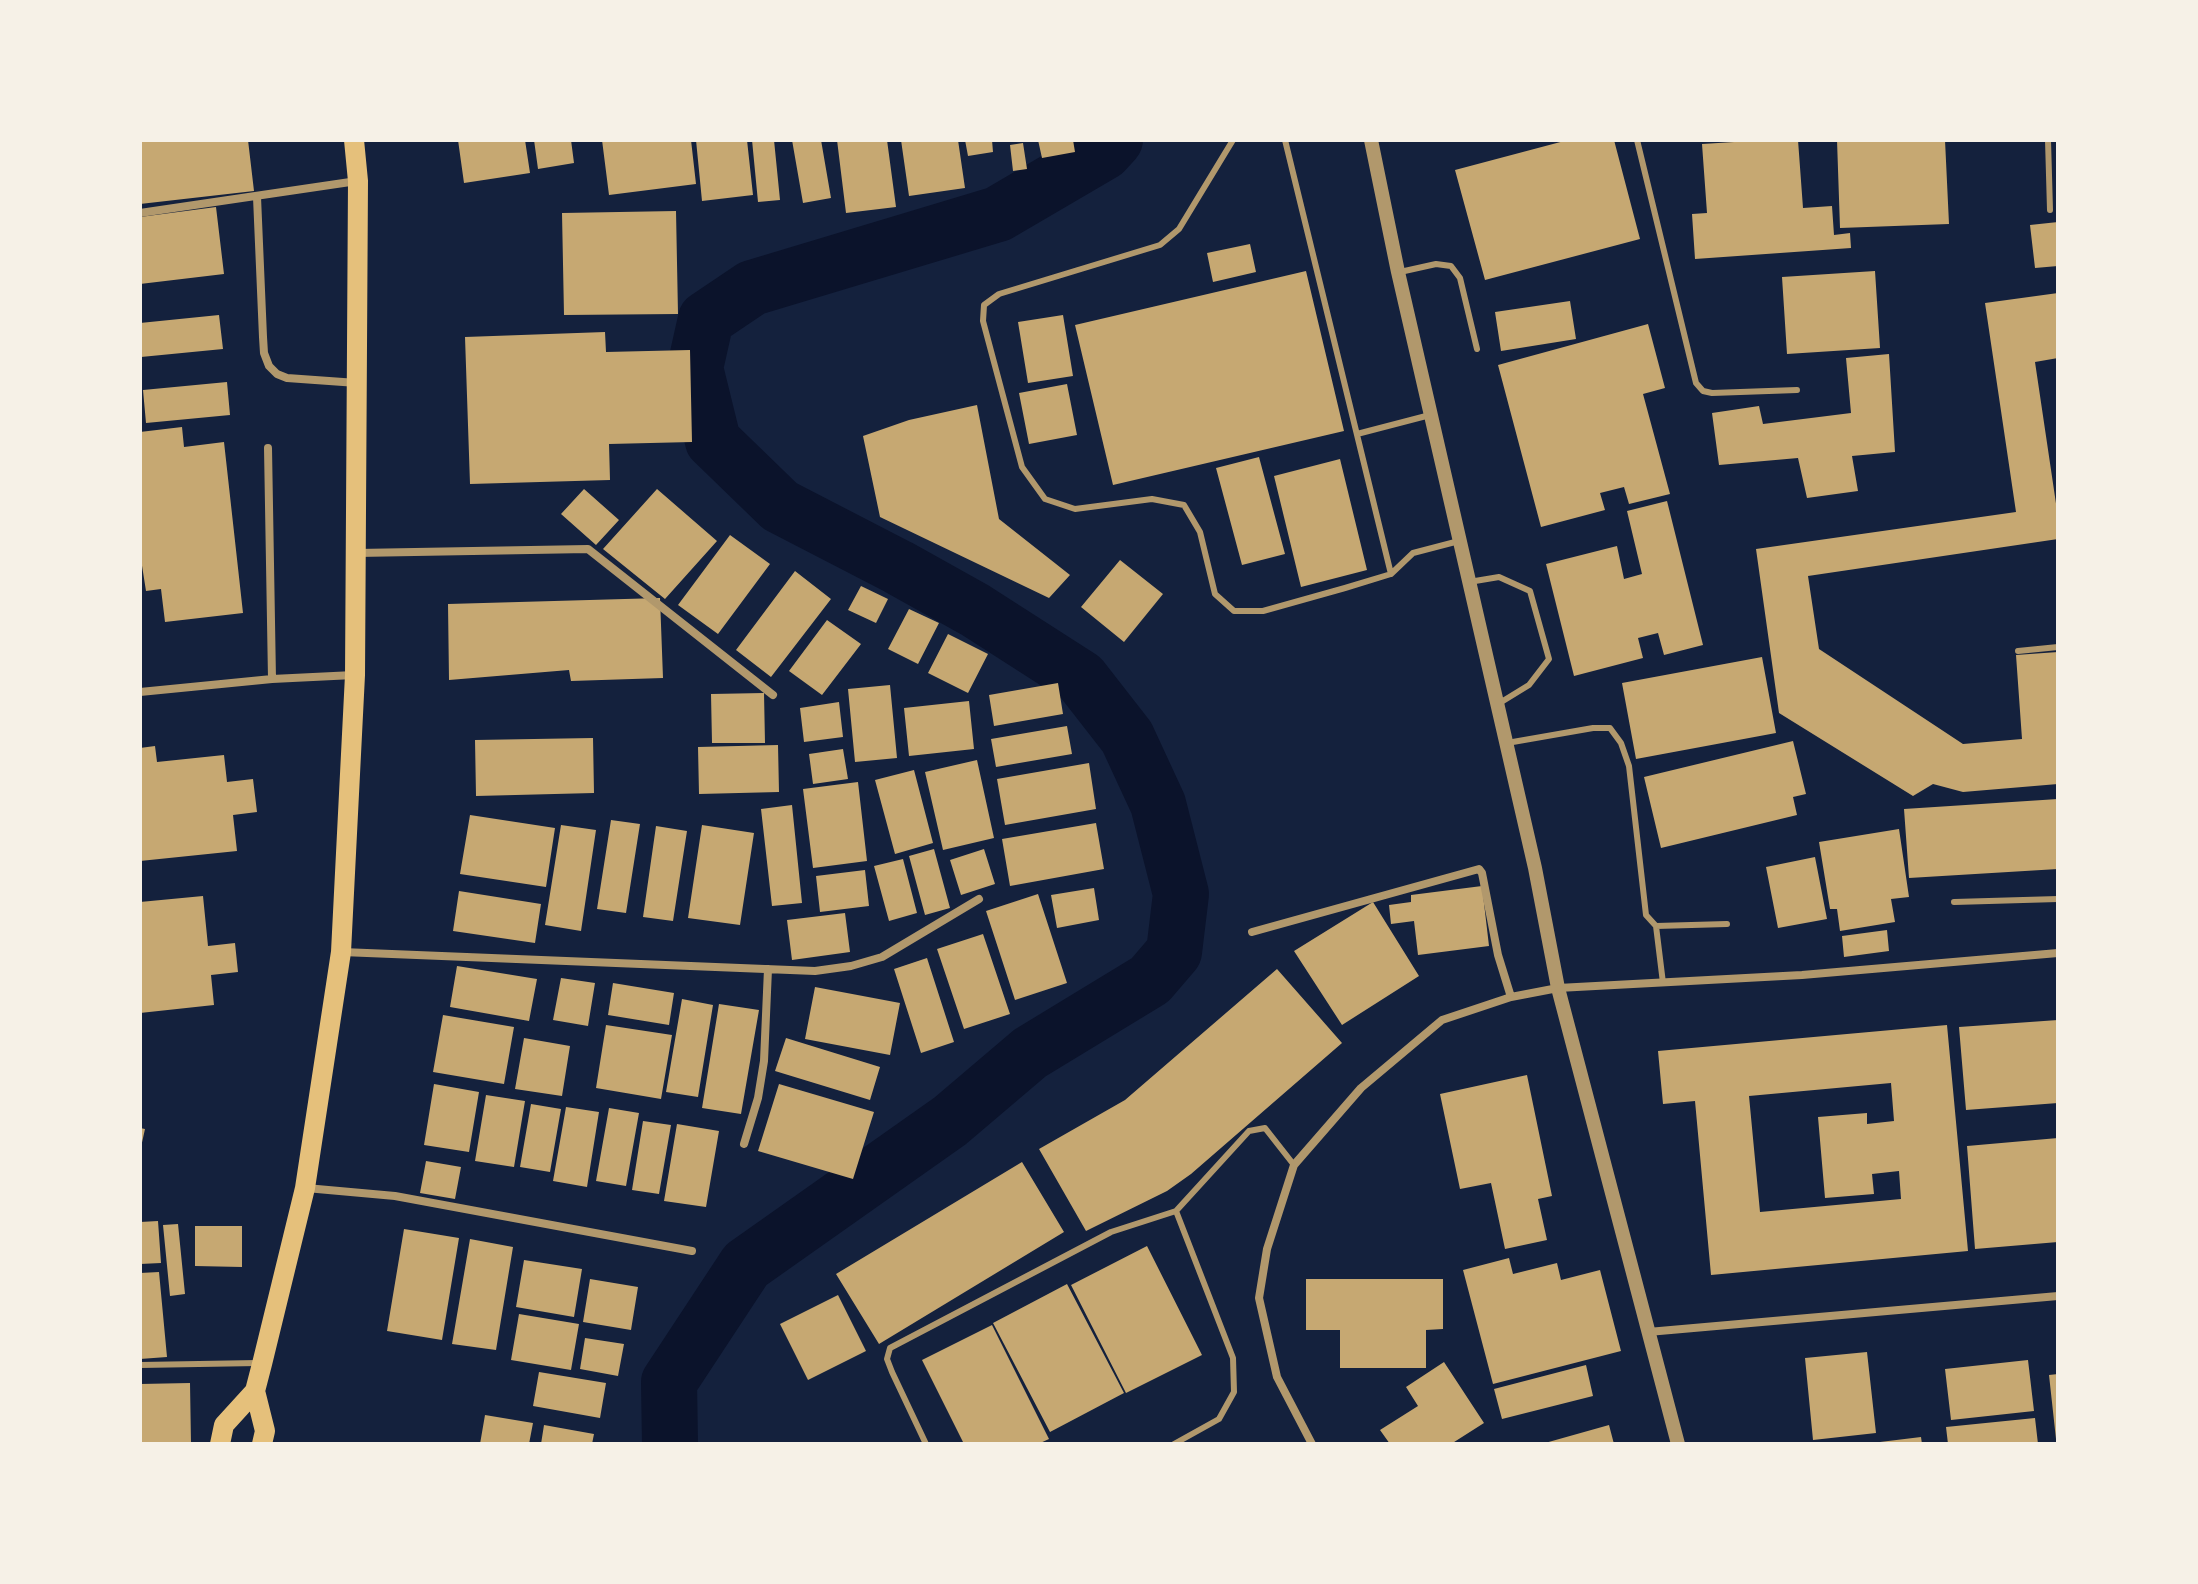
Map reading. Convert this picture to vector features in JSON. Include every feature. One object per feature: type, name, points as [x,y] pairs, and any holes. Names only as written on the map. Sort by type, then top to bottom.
[{"type":"main road","points":[[220,1444],[224,1425],[255,1391],[262,1364],[305,1188],[341,952],[355,675],[358,181],[354,140]]},
{"type":"main road","points":[[255,1391],[265,1431],[262,1444]]},
{"type":"street","points":[[1371,140],[1398,272],[1535,868],[1558,988],[1678,1444]]},
{"type":"street","points":[[140,213],[358,181]]},
{"type":"street","points":[[257,197],[264,353],[269,366],[287,378],[357,383]]},
{"type":"street","points":[[268,448],[272,679]]},
{"type":"street","points":[[356,553],[588,549],[773,695]]},
{"type":"street","points":[[140,692],[272,679],[355,675]]},
{"type":"street","points":[[1252,932],[1479,869],[1498,955],[1511,997]]},
{"type":"street","points":[[341,952],[815,971],[851,966],[882,957],[979,899]]},
{"type":"street","points":[[1312,1444],[1277,1377],[1259,1298],[1267,1249],[1294,1165],[1361,1088],[1442,1020],[1511,997],[1558,988],[1802,975],[2058,953]]},
{"type":"street","points":[[744,1144],[758,1098],[764,1061],[768,969]]},
{"type":"street","points":[[305,1188],[395,1196],[692,1251]]},
{"type":"street","points":[[1648,1332],[2058,1296]]},
{"type":"lane","points":[[1233,140],[1179,229],[1160,245],[999,294],[984,305],[983,321],[1022,467],[1045,499],[1075,509],[1152,499],[1184,505],[1200,532],[1215,594],[1234,611],[1263,611],[1391,574],[1413,553],[1460,540]]},
{"type":"lane","points":[[1285,140],[1391,574]]},
{"type":"lane","points":[[1637,140],[1696,383],[1703,391],[1712,393],[1797,390]]},
{"type":"lane","points":[[2048,140],[2050,210]]},
{"type":"lane","points":[[1398,272],[1436,264],[1451,266],[1460,278],[1477,349]]},
{"type":"lane","points":[[1357,434],[1431,414]]},
{"type":"lane","points":[[1469,582],[1499,577],[1530,591],[1549,659],[1529,685],[1498,704]]},
{"type":"lane","points":[[2018,651],[2058,647]]},
{"type":"lane","points":[[1507,743],[1593,728],[1610,728],[1621,743],[1629,766],[1646,915],[1656,926],[1663,983]]},
{"type":"lane","points":[[1954,902],[2058,899]]},
{"type":"lane","points":[[1656,926],[1727,924]]},
{"type":"lane","points":[[926,1444],[887,1359],[890,1348],[1111,1232],[1176,1211],[1249,1131],[1265,1128],[1294,1165]]},
{"type":"lane","points":[[1174,1444],[1219,1419],[1234,1392],[1233,1358],[1176,1211]]},
{"type":"lane","points":[[140,1365],[262,1364]]},
{"type":"building","points":[[140,140],[248,140],[254,191],[140,204]]},
{"type":"building","points":[[458,140],[525,140],[530,173],[464,183]]},
{"type":"building","points":[[534,140],[571,140],[574,163],[538,169]]},
{"type":"building","points":[[602,140],[691,140],[696,184],[609,195]]},
{"type":"building","points":[[696,140],[747,140],[753,195],[702,201]]},
{"type":"building","points":[[752,140],[774,140],[780,200],[758,202]]},
{"type":"building","points":[[792,140],[821,140],[831,198],[803,203]]},
{"type":"building","points":[[837,140],[887,140],[896,207],[846,213]]},
{"type":"building","points":[[901,140],[958,140],[965,188],[909,196]]},
{"type":"building","points":[[965,140],[992,140],[993,152],[968,156]]},
{"type":"building","points":[[1038,140],[1073,140],[1075,152],[1042,158]]},
{"type":"building","points":[[1568,140],[1614,140],[1640,239],[1485,280],[1455,170]]},
{"type":"building","points":[[1798,140],[1803,208],[1832,206],[1834,235],[1850,233],[1851,248],[1695,259],[1692,214],[1707,213],[1702,144]]},
{"type":"building","points":[[1837,140],[1945,140],[1949,224],[1840,228]]},
{"type":"building","points":[[1023,143],[1027,169],[1013,171],[1010,145]]},
{"type":"building","points":[[216,207],[224,274],[140,284],[140,217]]},
{"type":"building","points":[[676,211],[678,314],[564,315],[562,213]]},
{"type":"building","points":[[2058,222],[2058,266],[2035,268],[2030,225]]},
{"type":"building","points":[[1250,244],[1256,272],[1213,282],[1207,253]]},
{"type":"building","points":[[1306,271],[1344,431],[1113,485],[1075,325]]},
{"type":"building","points":[[1875,271],[1880,348],[1787,354],[1782,277]]},
{"type":"building","points":[[2058,293],[2058,358],[2035,362],[2058,517],[2058,539],[1808,576],[1819,649],[1963,744],[2022,739],[2016,655],[2058,652],[2058,784],[1963,792],[1933,784],[1913,796],[1779,713],[1756,549],[2016,512],[1985,303]]},
{"type":"building","points":[[1570,301],[1576,339],[1501,351],[1495,312]]},
{"type":"building","points":[[219,315],[223,349],[141,357],[140,323]]},
{"type":"building","points":[[1063,315],[1073,376],[1028,383],[1018,322]]},
{"type":"building","points":[[1648,324],[1665,388],[1643,394],[1670,494],[1629,504],[1624,487],[1600,493],[1605,510],[1541,527],[1498,365]]},
{"type":"building","points":[[605,332],[606,352],[690,350],[692,442],[609,444],[610,480],[470,484],[465,337]]},
{"type":"building","points":[[1889,354],[1895,452],[1852,456],[1858,491],[1807,498],[1798,458],[1719,465],[1712,413],[1759,406],[1763,424],[1851,413],[1846,358]]},
{"type":"building","points":[[227,382],[230,415],[146,423],[143,390]]},
{"type":"building","points":[[1067,384],[1077,435],[1029,444],[1019,393]]},
{"type":"building","points":[[977,405],[999,519],[1070,575],[1049,598],[880,517],[863,436],[909,420]]},
{"type":"building","points":[[182,427],[184,447],[224,442],[243,613],[165,622],[161,589],[146,591],[140,553],[140,432]]},
{"type":"building","points":[[1259,457],[1285,554],[1242,565],[1216,468]]},
{"type":"building","points":[[1340,459],[1367,570],[1301,587],[1274,476]]},
{"type":"building","points":[[584,489],[619,520],[596,545],[561,514]]},
{"type":"building","points":[[657,489],[717,541],[665,599],[603,549]]},
{"type":"building","points":[[1667,501],[1703,645],[1664,655],[1658,633],[1638,638],[1643,658],[1574,676],[1546,564],[1617,546],[1624,579],[1642,574],[1627,511]]},
{"type":"building","points":[[730,535],[770,564],[718,634],[678,605]]},
{"type":"building","points":[[1120,560],[1163,594],[1124,642],[1081,607]]},
{"type":"building","points":[[795,571],[831,599],[771,677],[736,650]]},
{"type":"building","points":[[861,586],[888,599],[876,623],[848,610]]},
{"type":"building","points":[[660,598],[663,678],[571,681],[569,670],[449,680],[448,604]]},
{"type":"building","points":[[909,609],[939,623],[918,664],[888,649]]},
{"type":"building","points":[[827,620],[861,644],[822,695],[789,671]]},
{"type":"building","points":[[948,634],[988,654],[968,693],[928,673]]},
{"type":"building","points":[[1762,657],[1776,733],[1636,759],[1622,683]]},
{"type":"building","points":[[1058,683],[1063,714],[994,726],[989,695]]},
{"type":"building","points":[[890,685],[897,758],[855,762],[848,689]]},
{"type":"building","points":[[764,693],[765,743],[712,743],[711,694]]},
{"type":"building","points":[[969,701],[974,749],[909,756],[904,708]]},
{"type":"building","points":[[839,702],[843,737],[804,742],[800,708]]},
{"type":"building","points":[[1067,726],[1072,754],[996,767],[991,739]]},
{"type":"building","points":[[593,738],[594,793],[476,796],[475,740]]},
{"type":"building","points":[[1793,741],[1806,794],[1793,797],[1797,815],[1661,848],[1644,777]]},
{"type":"building","points":[[778,745],[779,792],[699,794],[698,747]]},
{"type":"building","points":[[155,746],[157,762],[224,755],[227,782],[253,779],[257,812],[233,815],[237,851],[140,861],[140,748]]},
{"type":"building","points":[[843,749],[848,779],[813,784],[809,754]]},
{"type":"building","points":[[977,760],[994,838],[943,850],[925,772]]},
{"type":"building","points":[[1089,763],[1096,809],[1005,825],[997,779]]},
{"type":"building","points":[[914,770],[933,843],[895,854],[875,780]]},
{"type":"building","points":[[858,782],[867,861],[813,868],[803,789]]},
{"type":"building","points":[[2058,799],[2058,869],[1909,878],[1904,809]]},
{"type":"building","points":[[792,805],[802,903],[772,906],[761,809]]},
{"type":"building","points":[[470,815],[555,828],[546,887],[460,874]]},
{"type":"building","points":[[611,820],[640,824],[626,913],[597,909]]},
{"type":"building","points":[[1096,823],[1104,869],[1010,886],[1002,839]]},
{"type":"building","points":[[561,825],[596,830],[581,931],[545,925]]},
{"type":"building","points":[[702,825],[754,833],[740,925],[688,918]]},
{"type":"building","points":[[656,826],[687,831],[673,921],[643,917]]},
{"type":"building","points":[[1899,829],[1909,897],[1891,899],[1895,922],[1840,931],[1837,909],[1830,909],[1819,842]]},
{"type":"building","points":[[934,849],[950,908],[925,915],[909,856]]},
{"type":"building","points":[[984,849],[995,884],[961,895],[950,860]]},
{"type":"building","points":[[1815,857],[1827,919],[1778,928],[1766,867]]},
{"type":"building","points":[[903,859],[917,913],[889,921],[874,866]]},
{"type":"building","points":[[865,870],[869,906],[820,912],[816,876]]},
{"type":"building","points":[[1482,886],[1489,946],[1418,955],[1414,921],[1391,924],[1389,905],[1411,902],[1411,895]]},
{"type":"building","points":[[1094,888],[1099,920],[1057,928],[1051,895]]},
{"type":"building","points":[[459,891],[541,904],[535,943],[453,931]]},
{"type":"building","points":[[1038,894],[1067,983],[1015,1000],[986,911]]},
{"type":"building","points":[[203,896],[208,946],[235,943],[238,972],[211,975],[214,1005],[140,1013],[140,902]]},
{"type":"building","points":[[1373,902],[1419,976],[1342,1025],[1294,951]]},
{"type":"building","points":[[845,913],[850,952],[792,960],[787,920]]},
{"type":"building","points":[[1887,930],[1889,951],[1844,957],[1842,936]]},
{"type":"building","points":[[983,934],[1010,1014],[964,1029],[937,949]]},
{"type":"building","points":[[927,958],[954,1042],[921,1053],[894,969]]},
{"type":"building","points":[[457,966],[537,979],[529,1021],[450,1007]]},
{"type":"building","points":[[1277,969],[1342,1043],[1191,1174],[1167,1191],[1086,1231],[1039,1149],[1125,1100]]},
{"type":"building","points":[[561,978],[595,983],[588,1026],[553,1020]]},
{"type":"building","points":[[613,983],[674,993],[669,1025],[608,1015]]},
{"type":"building","points":[[815,987],[900,1003],[890,1055],[805,1039]]},
{"type":"building","points":[[682,999],[713,1005],[698,1097],[666,1092]]},
{"type":"building","points":[[719,1004],[759,1010],[741,1114],[702,1108]]},
{"type":"building","points":[[443,1015],[514,1027],[504,1084],[433,1072]]},
{"type":"building","points":[[2058,1020],[2058,1103],[1966,1110],[1959,1027]]},
{"type":"building","points":[[606,1025],[672,1035],[661,1099],[596,1088]]},
{"type":"building","points":[[1947,1025],[1968,1251],[1711,1275],[1695,1101],[1663,1104],[1658,1051]],"holes":[[[1891,1083],[1894,1121],[1867,1124],[1867,1113],[1818,1117],[1825,1198],[1874,1194],[1872,1174],[1899,1171],[1901,1199],[1760,1212],[1749,1096]]]},
{"type":"building","points":[[524,1038],[570,1046],[562,1096],[515,1089]]},
{"type":"building","points":[[786,1038],[880,1067],[870,1100],[775,1071]]},
{"type":"building","points":[[1527,1075],[1552,1196],[1538,1199],[1547,1240],[1505,1249],[1491,1183],[1460,1189],[1440,1094]]},
{"type":"building","points":[[434,1084],[479,1092],[469,1152],[424,1145]]},
{"type":"building","points":[[779,1084],[874,1112],[853,1179],[758,1151]]},
{"type":"building","points":[[486,1095],[525,1101],[514,1167],[475,1161]]},
{"type":"building","points":[[531,1104],[561,1109],[550,1172],[520,1167]]},
{"type":"building","points":[[566,1107],[599,1112],[587,1187],[553,1181]]},
{"type":"building","points":[[609,1108],[639,1113],[626,1186],[596,1181]]},
{"type":"building","points":[[643,1121],[671,1125],[659,1194],[632,1190]]},
{"type":"building","points":[[677,1124],[719,1131],[706,1207],[664,1201]]},
{"type":"building","points":[[140,1128],[145,1129],[141,1147],[140,1147]]},
{"type":"building","points":[[2058,1138],[2058,1242],[1975,1249],[1967,1146]]},
{"type":"building","points":[[426,1161],[461,1167],[455,1199],[420,1193]]},
{"type":"building","points":[[1022,1162],[1064,1232],[879,1344],[836,1274]]},
{"type":"building","points":[[158,1221],[161,1263],[140,1264],[140,1222]]},
{"type":"building","points":[[178,1224],[185,1294],[170,1296],[163,1225]]},
{"type":"building","points":[[195,1226],[242,1226],[242,1267],[195,1266]]},
{"type":"building","points":[[404,1229],[459,1238],[442,1340],[387,1331]]},
{"type":"building","points":[[470,1239],[513,1247],[496,1350],[452,1344]]},
{"type":"building","points":[[1147,1246],[1202,1355],[1126,1393],[1071,1285]]},
{"type":"building","points":[[1509,1258],[1513,1274],[1557,1263],[1561,1280],[1600,1270],[1621,1351],[1493,1384],[1463,1270]]},
{"type":"building","points":[[524,1260],[582,1269],[574,1317],[516,1307]]},
{"type":"building","points":[[159,1272],[167,1357],[140,1359],[140,1273]]},
{"type":"building","points":[[590,1279],[638,1287],[631,1330],[583,1322]]},
{"type":"building","points":[[1306,1279],[1443,1279],[1443,1329],[1426,1330],[1426,1368],[1340,1368],[1340,1330],[1306,1330]]},
{"type":"building","points":[[1067,1284],[1124,1393],[1050,1432],[993,1323]]},
{"type":"building","points":[[838,1295],[866,1351],[808,1380],[780,1324]]},
{"type":"building","points":[[519,1314],[579,1324],[571,1370],[511,1360]]},
{"type":"building","points":[[992,1325],[1049,1439],[1038,1444],[964,1444],[922,1360]]},
{"type":"building","points":[[585,1338],[624,1344],[618,1376],[580,1369]]},
{"type":"building","points":[[1867,1352],[1876,1433],[1813,1440],[1805,1358]]},
{"type":"building","points":[[2028,1360],[2034,1411],[1951,1420],[1945,1369]]},
{"type":"building","points":[[1444,1362],[1484,1423],[1451,1444],[1390,1444],[1380,1430],[1418,1406],[1406,1387]]},
{"type":"building","points":[[1586,1365],[1593,1396],[1502,1419],[1494,1389]]},
{"type":"building","points":[[539,1372],[606,1383],[600,1418],[533,1406]]},
{"type":"building","points":[[2058,1374],[2058,1439],[2056,1439],[2049,1375]]},
{"type":"building","points":[[190,1383],[191,1444],[140,1444],[140,1384]]},
{"type":"building","points":[[485,1415],[533,1423],[529,1444],[480,1444]]},
{"type":"building","points":[[2035,1418],[2038,1444],[1948,1444],[1946,1427]]},
{"type":"building","points":[[544,1425],[594,1434],[592,1444],[541,1444]]},
{"type":"building","points":[[1609,1425],[1614,1444],[1545,1444],[1545,1443]]},
{"type":"building","points":[[1921,1437],[1922,1444],[1880,1444],[1880,1442]]},
{"type":"waterway","points":[[670,1444],[669,1382],[746,1265],[950,1121],[1030,1053],[1150,980],[1174,952],[1181,894],[1158,804],[1127,737],[1081,678],[975,610],[780,506],[713,441],[695,368],[706,319],[752,288],[998,214],[1104,152],[1115,140]]}]
